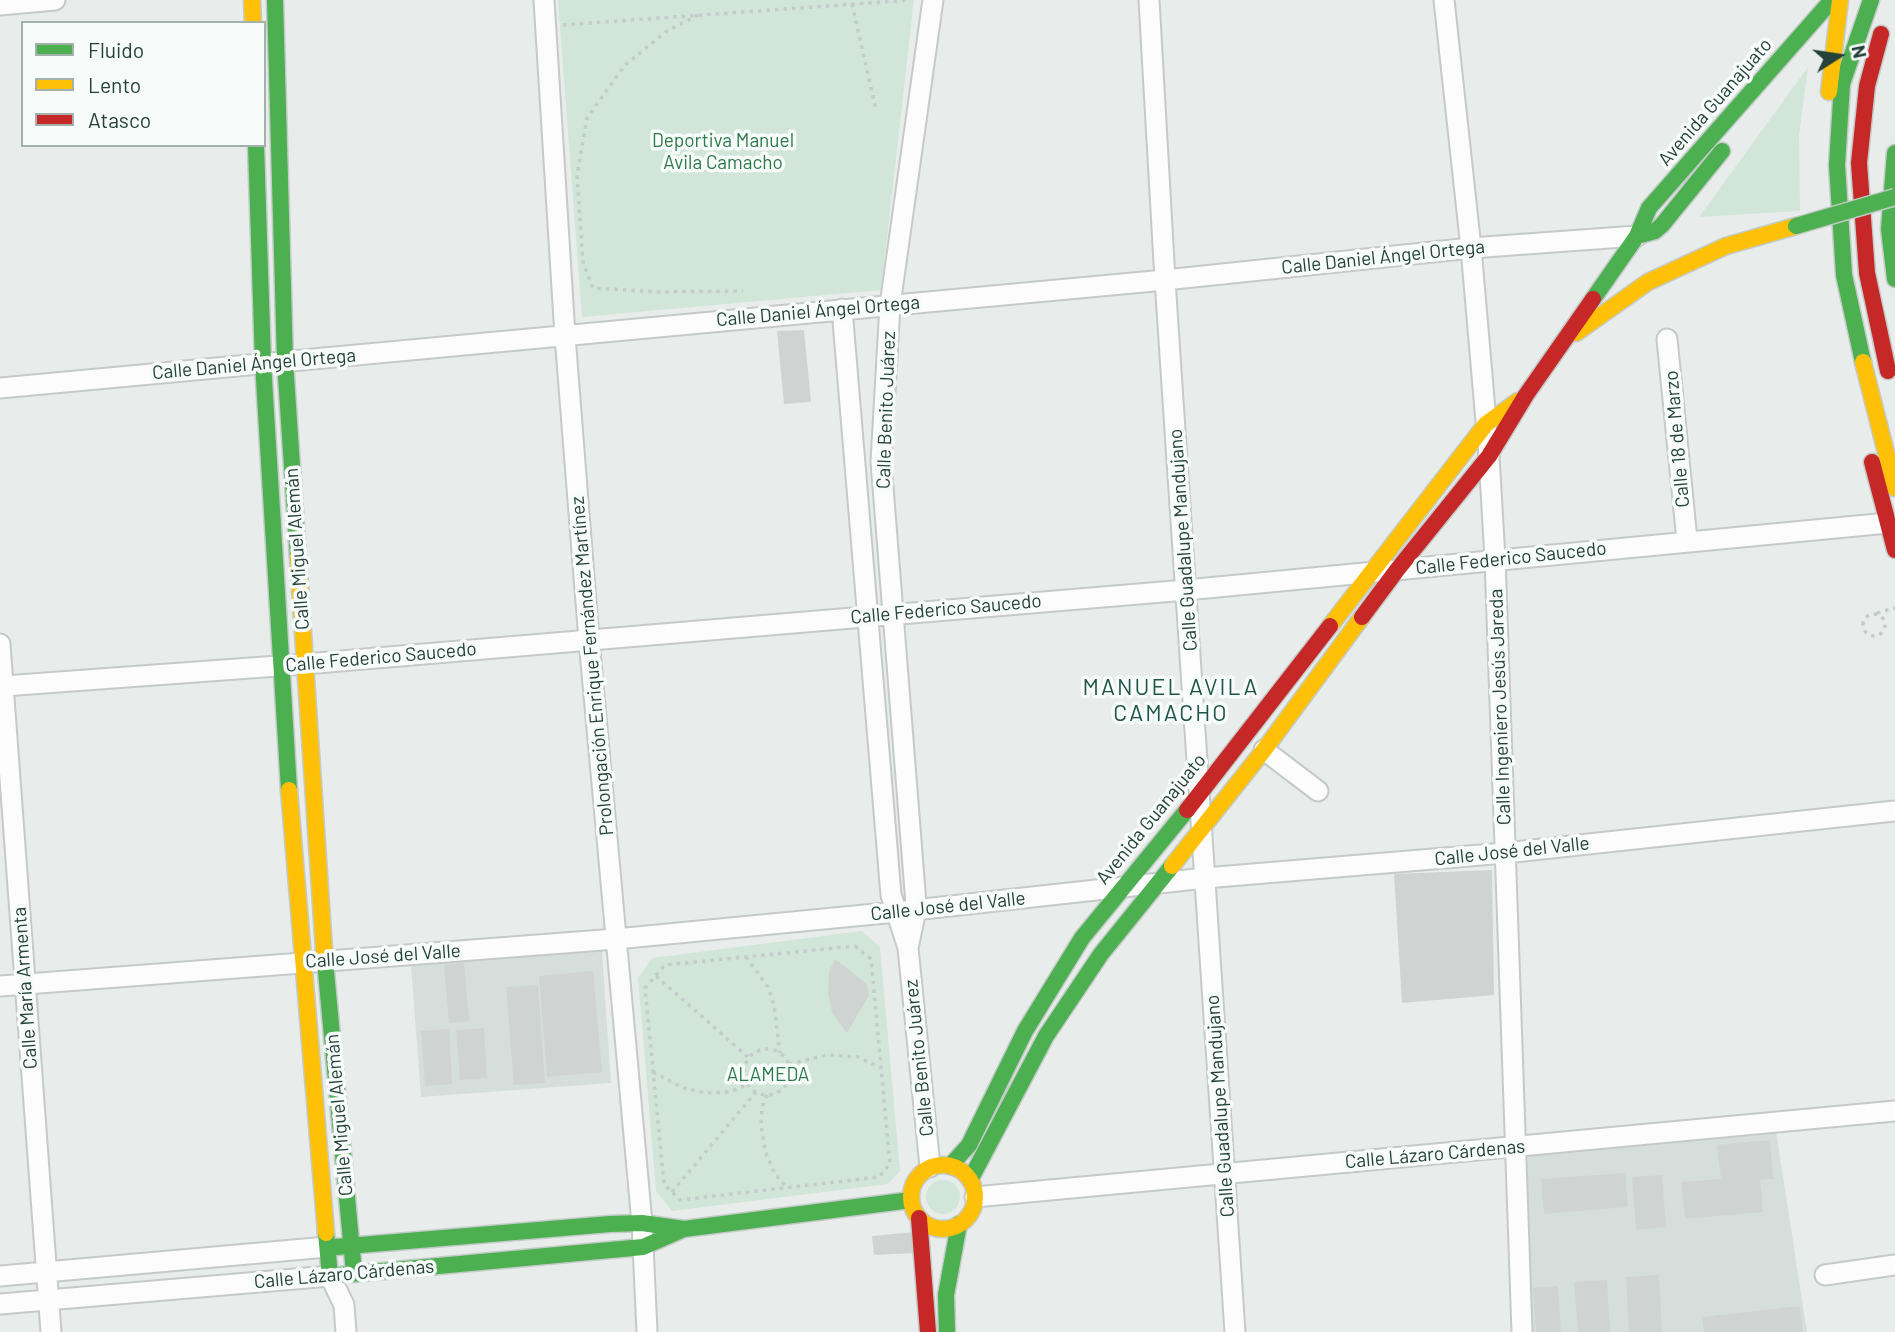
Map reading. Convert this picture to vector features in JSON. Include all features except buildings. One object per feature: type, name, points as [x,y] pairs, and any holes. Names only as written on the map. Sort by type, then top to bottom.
[{"type":"main road","points":[[252,0],[253,21]]},
{"type":"main road","name":"Calle Miguel Alemán","points":[[275,0],[285,361],[325,960],[354,1273]]},
{"type":"main road","name":"Avenida Guanajuato","points":[[972,1189],[1046,1036],[1101,954],[1264,750],[1397,570],[1489,456],[1526,395],[1637,236],[1649,208],[1832,0]]},
{"type":"main road","points":[[1840,0],[1830,42],[1823,193],[1831,276],[1857,403]]},
{"type":"main road","points":[[1871,0],[1842,84],[1837,165],[1844,275],[1868,386],[1895,488]]},
{"type":"main road","points":[[1885,16],[1867,86],[1859,163],[1867,273],[1892,387]]},
{"type":"main road","name":"Avenida Guanajuato","points":[[1748,120],[1805,54]]},
{"type":"main road","name":"Avenida Guanajuato","points":[[1637,236],[1655,231],[1662,225],[1730,141]]},
{"type":"main road","name":"Calle Miguel Alemán","points":[[256,147],[262,363],[280,665],[302,962],[330,1276]]},
{"type":"main road","points":[[1895,155],[1892,228],[1895,279]]},
{"type":"main road","points":[[1565,340],[1648,282],[1726,246],[1895,197]]},
{"type":"main road","name":"Avenida Guanajuato","points":[[950,1166],[969,1145],[1025,1031],[1082,938],[1200,794],[1486,424],[1526,395]]},
{"type":"main road","points":[[1867,442],[1895,550]]},
{"type":"main road","points":[[919,1218],[928,1225],[949,1228],[967,1217],[973,1208],[972,1189],[961,1171],[950,1166],[930,1167],[915,1181],[911,1200],[919,1218],[928,1332]]},
{"type":"main road","name":"Calle Lázaro Cárdenas","points":[[330,1276],[643,1247],[684,1230],[911,1200]]},
{"type":"main road","name":"Calle Lázaro Cárdenas","points":[[327,1247],[596,1225],[642,1223],[684,1230]]},
{"type":"main road","points":[[947,1332],[946,1295],[959,1224]]},
{"type":"main road","points":[[926,1297],[946,1295]]},
{"type":"street","points":[[0,5],[55,0]]},
{"type":"street","name":"Prolongación Enrique Fernández Martínez","points":[[544,0],[565,335],[589,640],[642,1223],[647,1332]]},
{"type":"street","name":"Calle Benito Juárez","points":[[930,1167],[908,948],[893,613],[881,462],[890,304],[933,0]]},
{"type":"street","name":"Calle Guadalupe Mandujano","points":[[1149,0],[1235,1332]]},
{"type":"street","name":"Calle Ingeniero Jesús Jareda","points":[[1444,0],[1471,248],[1489,456],[1495,559],[1522,1332]]},
{"type":"street","name":"Calle Daniel Ángel Ortega","points":[[0,388],[1471,248],[1637,236]]},
{"type":"street","name":"Calle Benito Juárez","points":[[842,309],[891,895],[906,911]]},
{"type":"street","name":"Calle 18 de Marzo","points":[[1667,339],[1687,540]]},
{"type":"street","name":"Calle Federico Saucedo","points":[[4,686],[305,664],[1186,590],[1687,540],[1888,523]]},
{"type":"street","name":"Calle María Armenta","points":[[0,644],[51,1332]]},
{"type":"street","points":[[1264,750],[1318,791]]},
{"type":"street","name":"Calle José del Valle","points":[[0,986],[616,939],[1205,878],[1505,853],[1895,811]]},
{"type":"street","name":"Calle Lázaro Cárdenas","points":[[972,1189],[1225,1172],[1895,1111]]},
{"type":"street","name":"Calle Lázaro Cárdenas","points":[[0,1276],[327,1247]]},
{"type":"street","points":[[1825,1275],[1895,1265]]},
{"type":"street","name":"Calle Miguel Alemán","points":[[344,1305],[354,1273]]},
{"type":"street","name":"Calle Lázaro Cárdenas","points":[[0,1304],[330,1276]]},
{"type":"street","name":"Calle Miguel Alemán","points":[[330,1276],[344,1305],[346,1332]]},
{"type":"path","points":[[546,26],[910,0]]},
{"type":"path","points":[[852,4],[876,110]]},
{"type":"path","points":[[698,15],[667,31],[625,65],[587,118],[577,175],[583,262],[593,288],[658,292],[743,291]]},
{"type":"path","points":[[1872,614],[1880,615],[1885,624],[1883,631],[1874,636],[1865,631],[1863,624],[1866,618],[1872,614],[1895,608]]},
{"type":"path","points":[[855,946],[871,959],[890,1164],[879,1177],[680,1200],[664,1184],[645,988],[665,965],[746,957],[855,946]]},
{"type":"path","points":[[746,957],[768,987],[774,1005],[780,1053],[789,1065],[790,1072],[786,1085],[774,1094],[767,1095],[756,1091],[748,1084],[744,1069],[749,1058],[765,1049],[780,1053]]},
{"type":"path","points":[[656,976],[749,1058]]},
{"type":"path","points":[[789,1065],[811,1058],[835,1055],[858,1057],[881,1068]]},
{"type":"path","points":[[653,1072],[683,1088],[706,1093],[730,1092],[748,1084]]},
{"type":"path","points":[[672,1192],[756,1091]]},
{"type":"path","points":[[767,1095],[762,1107],[761,1125],[765,1151],[775,1174],[786,1188]]},
{"type":"shaded area","points":[[602,951],[611,1083],[421,1097],[411,965]]},
{"type":"shaded area","points":[[1776,1131],[1807,1332],[1531,1332],[1523,1154]]},
{"type":"green space","name":"Deportiva Manuel Avila Camacho","points":[[558,0],[914,0],[881,290],[582,317]]},
{"type":"green space","points":[[1808,67],[1799,135],[1800,211],[1699,217]]},
{"type":"green space","name":"ALAMEDA","points":[[862,931],[880,947],[900,1171],[888,1184],[672,1211],[656,1191],[638,978],[652,958]]},
{"type":"green space","points":[[943,1180],[955,1185],[960,1197],[955,1209],[943,1214],[931,1209],[926,1197],[931,1185]]},
{"type":"traffic: fast","points":[[275,0],[285,361],[298,557]]},
{"type":"traffic: fast","points":[[1593,299],[1637,236],[1649,208],[1832,0]]},
{"type":"traffic: fast","points":[[1863,362],[1844,275],[1837,165],[1842,84],[1871,0]]},
{"type":"traffic: fast","points":[[256,147],[263,363],[289,790]]},
{"type":"traffic: fast","points":[[1637,236],[1655,231],[1662,225],[1722,151]]},
{"type":"traffic: fast","points":[[1895,153],[1889,229],[1895,279]]},
{"type":"traffic: fast","points":[[1796,226],[1895,197]]},
{"type":"traffic: fast","points":[[950,1166],[969,1145],[1025,1031],[1082,938],[1187,810]]},
{"type":"traffic: fast","points":[[970,1180],[1046,1036],[1101,954],[1172,866]]},
{"type":"traffic: fast","points":[[324,950],[354,1273]]},
{"type":"traffic: fast","points":[[336,1247],[610,1224],[642,1223],[684,1229],[911,1200]]},
{"type":"traffic: fast","points":[[947,1332],[946,1295],[959,1224]]},
{"type":"traffic: fast","points":[[326,1233],[330,1276],[643,1247],[684,1229]]},
{"type":"traffic: slow","points":[[252,0],[253,21]]},
{"type":"traffic: slow","points":[[1829,92],[1840,0]]},
{"type":"traffic: slow","points":[[1576,333],[1648,282],[1726,246],[1796,226]]},
{"type":"traffic: slow","points":[[1863,362],[1895,488]]},
{"type":"traffic: slow","points":[[1330,626],[1486,424],[1518,401]]},
{"type":"traffic: slow","points":[[298,557],[324,950]]},
{"type":"traffic: slow","points":[[1172,866],[1264,750],[1362,617]]},
{"type":"traffic: slow","points":[[289,790],[326,1233]]},
{"type":"traffic: slow","points":[[943,1165],[961,1171],[969,1179],[975,1197],[969,1215],[961,1223],[943,1229],[925,1223],[917,1215],[911,1197],[917,1179],[925,1171],[943,1165]]},
{"type":"traffic: jam","points":[[1881,34],[1867,86],[1859,163],[1867,273],[1888,371]]},
{"type":"traffic: jam","points":[[1362,617],[1489,456],[1526,395],[1593,299]]},
{"type":"traffic: jam","points":[[1872,462],[1895,550]]},
{"type":"traffic: jam","points":[[1187,810],[1330,626]]},
{"type":"traffic: jam","points":[[919,1218],[928,1332]]},
{"type":"district","name":"MANUEL AVILA CAMACHO","points":[[1171,700]]}]
